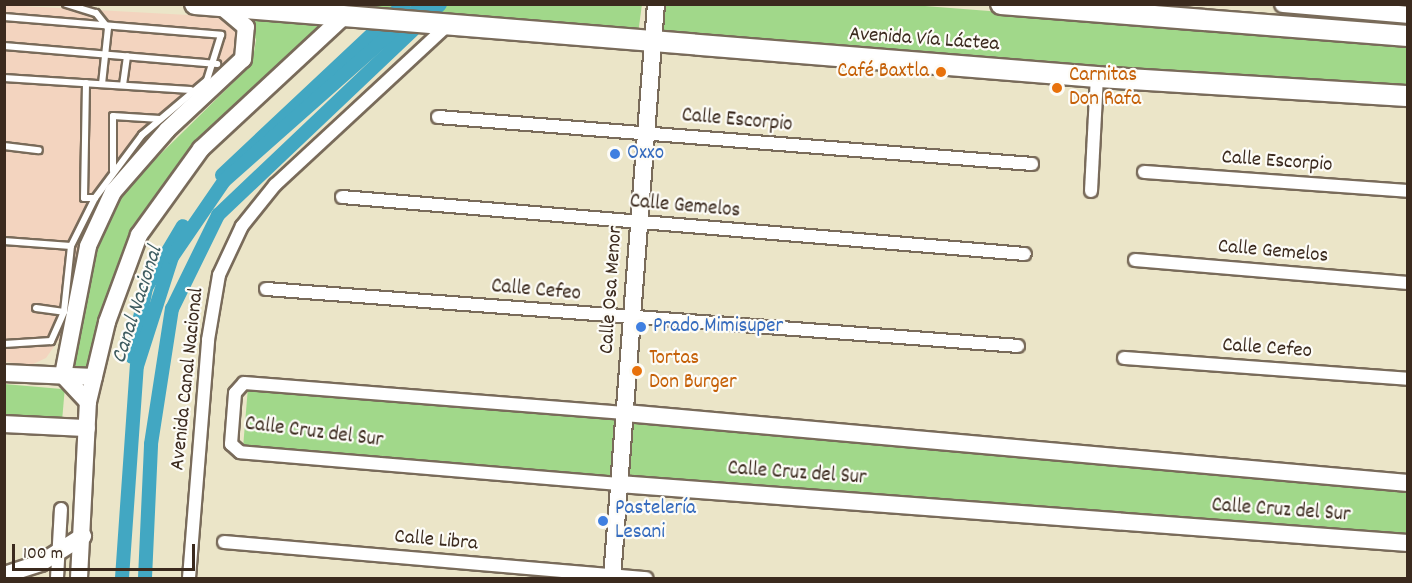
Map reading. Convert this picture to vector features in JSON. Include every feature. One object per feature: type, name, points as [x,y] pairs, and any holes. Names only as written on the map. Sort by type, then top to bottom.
[{"type":"main road","name":"Avenida Vía Láctea","points":[[195,4],[1097,77],[1407,96]]},
{"type":"main road","name":"Avenida Vía Láctea","points":[[1001,4],[1407,36]]},
{"type":"street","name":"Calle Osa Menor","points":[[612,577],[656,4]]},
{"type":"street","points":[[1284,4],[1407,15]]},
{"type":"street","points":[[63,375],[80,274],[113,192],[248,49],[246,27],[222,7]]},
{"type":"street","points":[[79,579],[88,402],[139,235],[178,177],[246,104],[344,16]]},
{"type":"street","name":"Avenida Canal Nacional","points":[[189,579],[208,340],[219,275],[242,226],[275,185],[443,24]]},
{"type":"street","points":[[1091,191],[1097,77]]},
{"type":"street","name":"Calle Escorpio","points":[[438,117],[1032,164]]},
{"type":"street","name":"Calle Escorpio","points":[[1144,172],[1407,191]]},
{"type":"street","name":"Calle Gemelos","points":[[342,197],[1025,254]]},
{"type":"street","name":"Calle Gemelos","points":[[1135,260],[1407,283]]},
{"type":"street","name":"Calle Cefeo","points":[[266,288],[1018,346]]},
{"type":"street","name":"Calle Cefeo","points":[[1124,358],[1407,379]]},
{"type":"street","points":[[4,373],[94,377]]},
{"type":"street","points":[[63,375],[88,402]]},
{"type":"street","name":"Calle Cruz del Sur","points":[[1407,483],[625,413],[244,383],[235,393],[231,444],[240,452],[619,484],[1407,543]]},
{"type":"street","points":[[4,424],[87,428]]},
{"type":"street","points":[[57,579],[61,509]]},
{"type":"street","points":[[4,575],[25,571],[82,536]]},
{"type":"street","name":"Calle Libra","points":[[224,542],[646,579]]},
{"type":"lane","points":[[66,4],[96,14],[106,24],[106,55],[102,84]]},
{"type":"lane","points":[[4,17],[222,35],[217,64],[207,80],[191,90],[160,119],[113,172],[95,198],[71,246],[64,312],[51,341],[32,345],[4,344]]},
{"type":"lane","points":[[4,46],[217,64]]},
{"type":"lane","points":[[123,85],[126,56]]},
{"type":"lane","points":[[4,78],[191,90]]},
{"type":"lane","points":[[86,83],[84,198],[95,198]]},
{"type":"lane","points":[[113,172],[113,116],[160,119]]},
{"type":"lane","points":[[4,146],[39,150]]},
{"type":"lane","points":[[4,242],[71,246]]},
{"type":"lane","points":[[36,308],[64,312]]},
{"type":"shaded area","points":[[4,5],[225,17],[239,28],[239,53],[171,116],[108,189],[82,243],[64,332],[46,358],[31,365],[5,362]]},
{"type":"green space","points":[[642,4],[638,34],[318,5]]},
{"type":"green space","points":[[665,5],[912,5],[1407,43],[1407,93],[662,41]]},
{"type":"green space","points":[[246,14],[324,21],[192,154],[135,235],[85,373],[70,370],[87,275],[120,194],[252,64],[256,40]]},
{"type":"green space","points":[[4,384],[65,389],[62,422],[4,417]]},
{"type":"green space","points":[[248,387],[1407,486],[1407,538],[243,448]]},
{"type":"waterway","name":"Canal Nacional","points":[[222,175],[404,4]]},
{"type":"waterway","name":"Canal Nacional","points":[[122,578],[137,366],[172,257],[224,181],[424,4]]},
{"type":"waterway","name":"Canal Nacional","points":[[145,578],[151,444],[172,309],[218,215],[440,4]]},
{"type":"waterway","name":"Canal Nacional","points":[[132,357],[146,288],[183,226]]},
{"type":"place","name":"Café Baxtla","points":[[941,72]]},
{"type":"place","name":"Carnitas Don Rafa","points":[[1057,88]]},
{"type":"place","name":"Oxxo","points":[[615,154]]},
{"type":"place","name":"Prado Mimisuper","points":[[641,327]]},
{"type":"place","name":"Tortas Don Burger","points":[[637,371]]},
{"type":"place","name":"Pastelería Lesani","points":[[603,521]]}]
